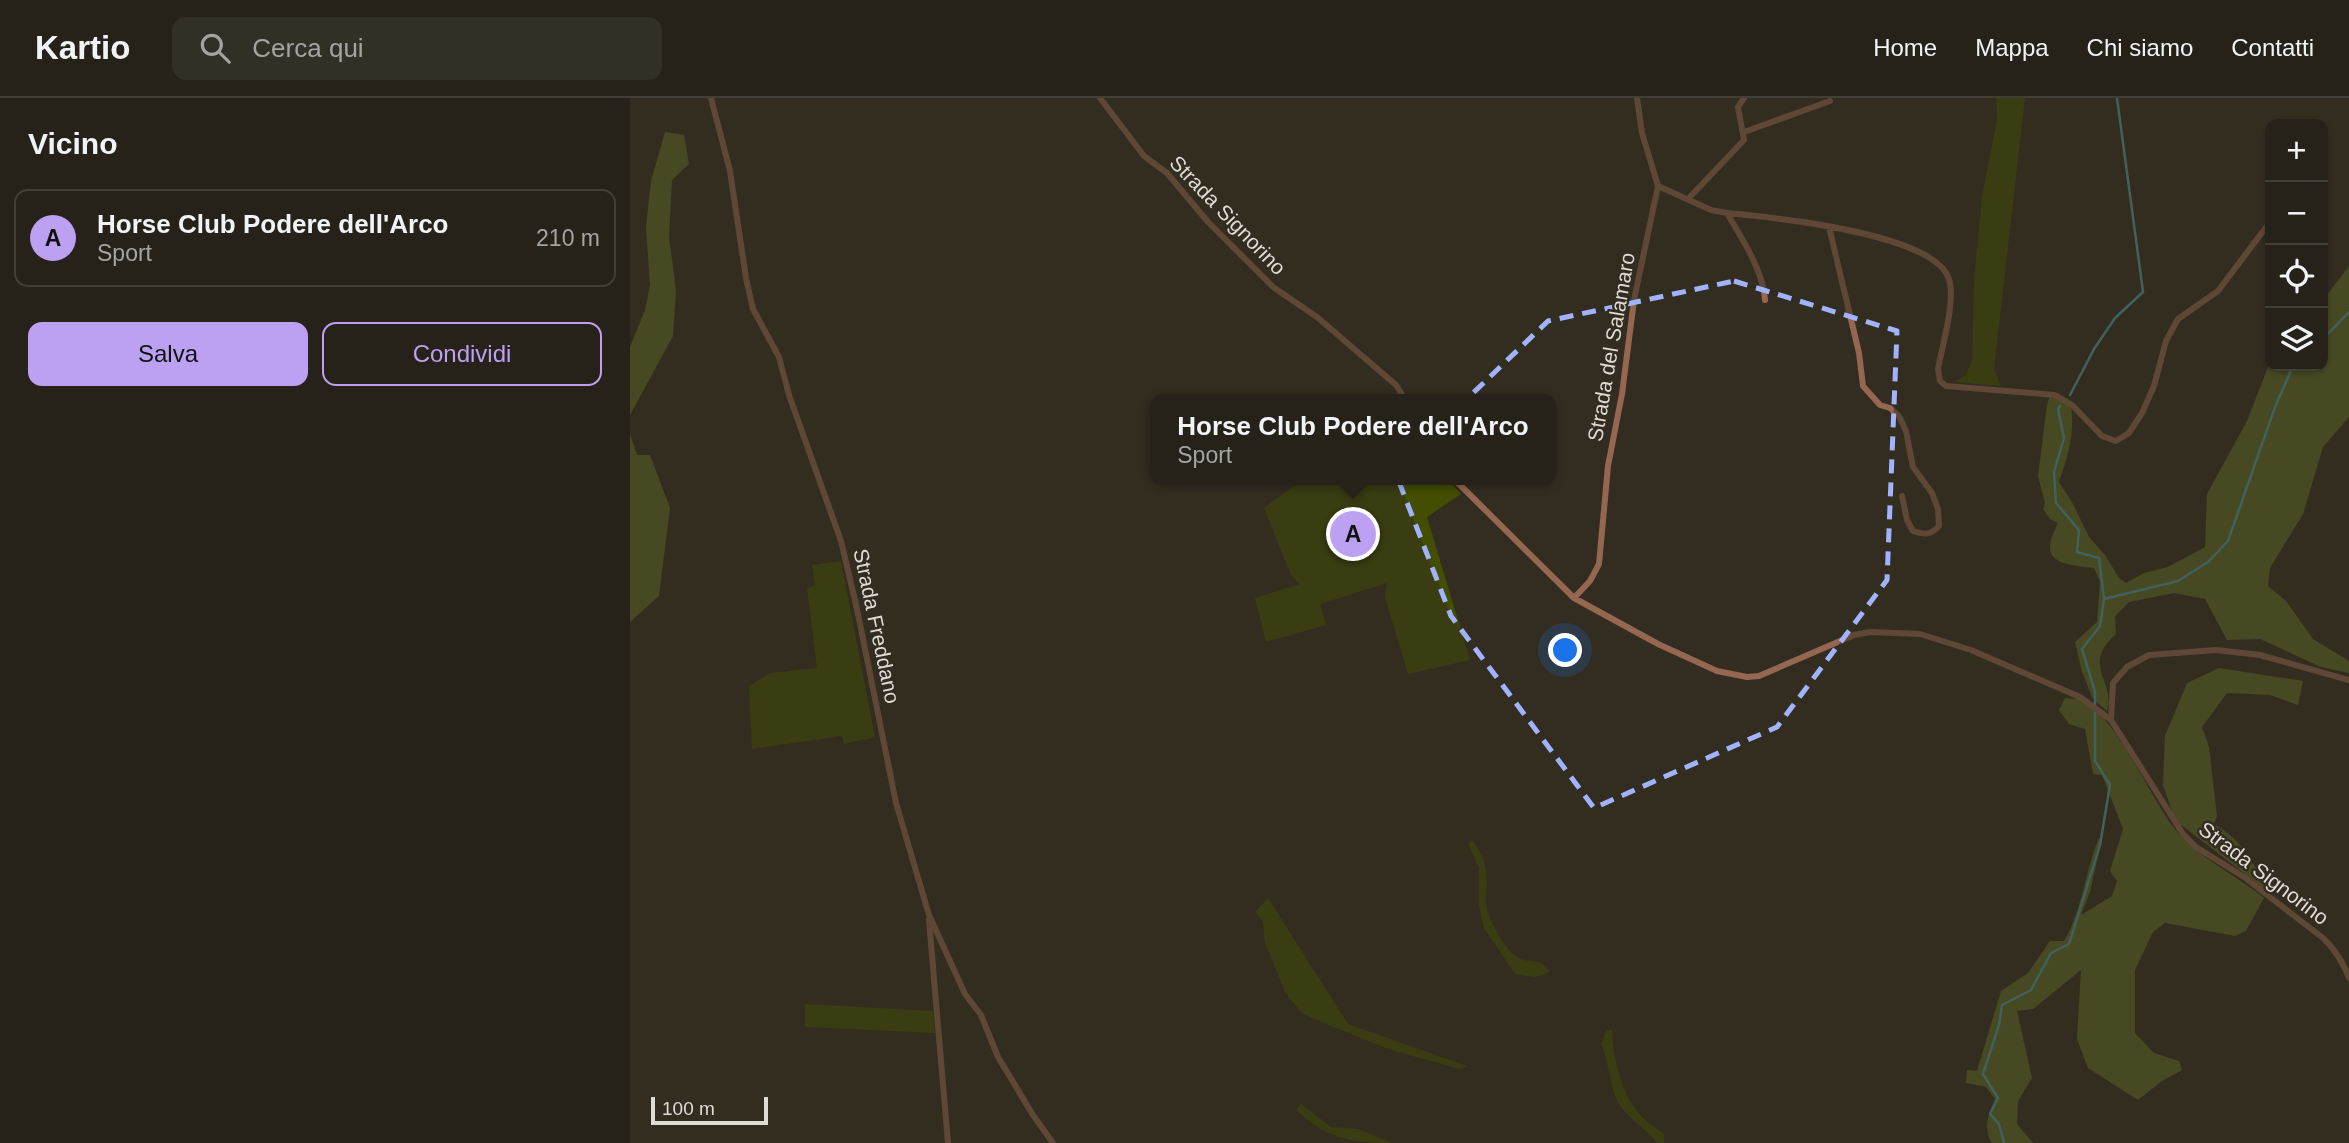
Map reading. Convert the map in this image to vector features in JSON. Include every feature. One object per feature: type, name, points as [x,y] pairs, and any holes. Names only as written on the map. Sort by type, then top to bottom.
[{"type":"street","name":"Strada Freddano","points":[[712,98],[730,172],[746,278],[754,309],[779,358],[789,395],[841,541],[896,803],[929,915],[965,994],[981,1015],[998,1057],[1053,1143]]},
{"type":"street","name":"Strada Signorino","points":[[1100,98],[1144,156],[1167,173],[1208,222],[1273,287],[1317,317],[1396,385],[1402,394]]},
{"type":"street","name":"Strada del Salamaro","points":[[1574,597],[1590,581],[1599,564],[1608,466],[1622,394],[1634,300],[1658,186],[1642,133],[1637,98]]},
{"type":"street","points":[[1688,199],[1744,140],[1738,107],[1744,98]]},
{"type":"street","points":[[1744,132],[1830,101]]},
{"type":"street","points":[[1658,186],[1711,209],[1727,213],[1868,234],[1905,246],[1938,264],[1949,278],[1950,301],[1938,369],[1940,381],[1946,386],[2055,395],[2072,405],[2102,436],[2116,441],[2129,433],[2142,413],[2154,386],[2166,341],[2178,319],[2218,291],[2265,229]]},
{"type":"street","points":[[1727,213],[1764,287],[1765,300]]},
{"type":"street","points":[[1829,227],[1859,353],[1863,386],[1880,405],[1890,408],[1899,416],[1906,431],[1913,467],[1932,493],[1938,509],[1939,526],[1924,535],[1913,531],[1907,520],[1902,496]]},
{"type":"street","name":"Strada Signorino","points":[[1460,485],[1574,597],[1658,644],[1717,671],[1734,676],[1759,676],[1854,635],[1870,632],[1920,634],[1971,649],[2080,697],[2111,720],[2183,834],[2196,847],[2235,870],[2323,938],[2335,949],[2349,978]]},
{"type":"street","points":[[2111,720],[2113,683],[2127,667],[2148,655],[2216,650],[2260,655],[2349,680]]},
{"type":"street","points":[[929,915],[948,1143]]},
{"type":"highlighted area","points":[[1734,281],[1897,331],[1887,580],[1777,727],[1594,808],[1451,616],[1394,469],[1548,321]]},
{"type":"green space","points":[[1996,98],[2025,98],[1994,369],[2001,386],[1954,382],[1966,375],[1972,360],[1974,280],[1982,197],[1997,120]]},
{"type":"green space","points":[[665,132],[684,135],[689,164],[672,180],[669,236],[676,291],[673,336],[630,415],[630,347],[645,310],[650,285],[646,227],[651,181]]},
{"type":"green space","points":[[2349,266],[2349,417],[2323,447],[2303,514],[2270,568],[2268,586],[2286,601],[2313,639],[2349,661],[2349,673],[2321,667],[2260,639],[2227,640],[2205,599],[2174,593],[2129,602],[2115,616],[2116,634],[2106,645],[2100,664],[2107,690],[2107,711],[2093,699],[2082,672],[2075,642],[2097,622],[2100,581],[2094,568],[2066,564],[2054,558],[2050,546],[2058,523],[2050,519],[2043,509],[2045,503],[2038,476],[2050,395],[2071,406],[2070,445],[2059,482],[2089,537],[2105,555],[2119,578],[2126,583],[2144,573],[2168,567],[2205,547],[2207,494],[2247,421],[2266,371],[2328,371],[2328,293]]},
{"type":"green space","points":[[630,434],[637,455],[650,455],[670,508],[659,596],[630,622]]},
{"type":"green space","points":[[1294,485],[1453,485],[1461,494],[1427,517],[1470,660],[1408,674],[1385,597],[1387,583],[1320,604],[1326,625],[1266,642],[1255,598],[1300,584],[1291,575],[1264,508]]},
{"type":"green space","points":[[841,561],[875,737],[844,744],[842,736],[752,749],[749,686],[770,673],[817,668],[807,588],[815,585],[812,565]]},
{"type":"green space","points":[[2219,668],[2303,681],[2298,705],[2270,695],[2227,693],[2202,727],[2209,747],[2217,816],[2214,824],[2233,838],[2255,867],[2263,869],[2274,882],[2263,888],[2175,820],[2163,785],[2165,736],[2187,683]]},
{"type":"green space","points":[[2065,698],[2081,700],[2094,708],[2106,721],[2165,816],[2184,839],[2264,898],[2246,931],[2235,936],[2165,923],[2153,932],[2135,970],[2135,1033],[2154,1053],[2179,1061],[2182,1070],[2162,1081],[2138,1100],[2088,1068],[2077,1039],[2081,970],[2033,1009],[2017,1011],[2032,1078],[2018,1101],[2017,1124],[2033,1143],[1992,1143],[1988,1121],[1995,1099],[1986,1087],[1966,1083],[1967,1070],[1977,1071],[2001,991],[2028,973],[2050,941],[2064,941],[2076,916],[2099,838],[2102,839],[2090,892],[2081,915],[2112,896],[2117,881],[2110,871],[2123,829],[2102,775],[2093,774],[2085,729],[2069,724],[2059,710]]},
{"type":"green space","points":[[1473,841],[1484,863],[1488,913],[1498,934],[1517,957],[1539,963],[1550,972],[1535,977],[1515,974],[1484,928],[1479,906],[1479,868],[1468,843]]},
{"type":"green space","points":[[1268,898],[1348,1024],[1467,1066],[1460,1069],[1391,1050],[1302,1013],[1286,994],[1265,943],[1263,922],[1255,912]]},
{"type":"green space","points":[[805,1004],[933,1011],[935,1033],[805,1027]]},
{"type":"green space","points":[[1607,1030],[1612,1030],[1614,1054],[1625,1091],[1638,1112],[1664,1134],[1664,1143],[1657,1143],[1618,1102],[1601,1043]]},
{"type":"green space","points":[[1301,1104],[1331,1127],[1358,1129],[1392,1143],[1364,1142],[1328,1133],[1296,1109]]},
{"type":"waterway","points":[[2070,395],[2094,349],[2115,318],[2143,292],[2117,98]]},
{"type":"waterway","points":[[2328,334],[2349,312]]},
{"type":"waterway","points":[[2095,704],[2095,692],[2082,649],[2100,626],[2104,599],[2178,581],[2208,562],[2228,541],[2275,407],[2291,371]]},
{"type":"waterway","points":[[2060,406],[2058,409],[2064,438],[2054,472],[2056,503],[2079,530],[2077,552],[2099,558],[2104,599]]},
{"type":"waterway","points":[[2004,1143],[1999,1124],[1990,1114],[1998,1098],[1983,1074],[1999,1025],[2002,1005],[2031,990],[2051,953],[2069,944],[2100,845],[2110,785],[2095,761],[2095,710]]},
{"type":"place","name":"Horse Club Podere dell'Arco","points":[[1353,534]]}]
